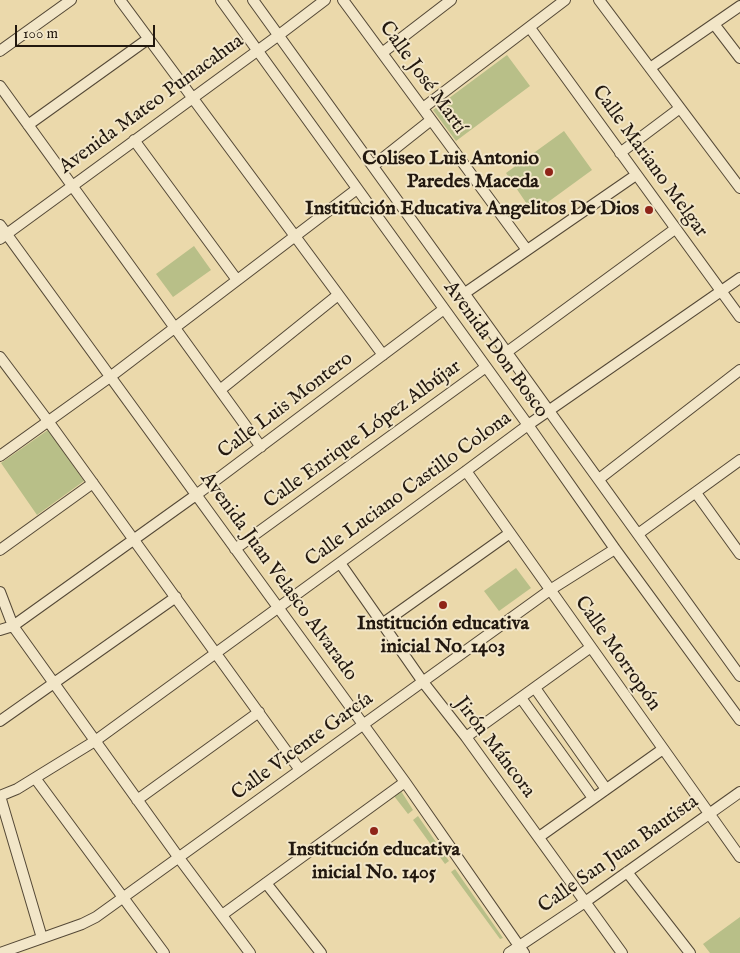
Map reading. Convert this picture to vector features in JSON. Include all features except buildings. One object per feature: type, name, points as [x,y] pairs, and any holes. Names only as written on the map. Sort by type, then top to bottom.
[{"type":"street","points":[[0,51],[71,0]]},
{"type":"street","points":[[120,0],[383,356]]},
{"type":"street","name":"Avenida Don Bosco","points":[[222,0],[615,549],[740,720]]},
{"type":"street","name":"Avenida Don Bosco","points":[[254,0],[740,676]]},
{"type":"street","name":"Avenida Mateo Pumacahua","points":[[3,236],[325,0]]},
{"type":"street","name":"Calle José Martí","points":[[343,0],[527,250]]},
{"type":"street","points":[[382,53],[452,0]]},
{"type":"street","points":[[423,108],[565,0]]},
{"type":"street","points":[[599,0],[740,188]]},
{"type":"street","points":[[650,68],[740,6]]},
{"type":"street","points":[[714,24],[740,58]]},
{"type":"street","name":"Calle Mariano Melgar","points":[[530,28],[740,316]]},
{"type":"street","points":[[28,124],[148,39]]},
{"type":"street","points":[[0,86],[261,447]]},
{"type":"street","points":[[620,153],[680,108]]},
{"type":"street","points":[[373,166],[431,120]]},
{"type":"street","points":[[134,140],[238,280]]},
{"type":"street","points":[[465,293],[636,175]]},
{"type":"street","points":[[0,456],[110,376],[358,189]]},
{"type":"street","name":"Avenida Juan Velasco Alvarado","points":[[0,225],[3,236],[110,376],[364,725],[521,950]]},
{"type":"street","points":[[507,352],[675,229]]},
{"type":"street","name":"Calle Luciano Castillo Colona","points":[[0,796],[17,789],[95,741],[528,425],[740,278]]},
{"type":"street","points":[[220,390],[338,295]]},
{"type":"street","name":"Calle Luis Montero","points":[[0,630],[13,626],[134,540],[444,309]]},
{"type":"street","points":[[0,356],[300,770]]},
{"type":"street","name":"Calle Enrique López Albújar","points":[[235,549],[486,367]]},
{"type":"street","points":[[599,479],[740,370]]},
{"type":"street","points":[[638,534],[740,460]]},
{"type":"street","name":"Calle Morropón","points":[[466,472],[740,857]]},
{"type":"street","points":[[0,550],[93,483]]},
{"type":"street","points":[[696,493],[740,554]]},
{"type":"street","points":[[382,624],[510,533]]},
{"type":"street","name":"Calle Vicente García","points":[[3,953],[96,918],[550,590],[615,549]]},
{"type":"street","name":"Jirón Máncora","points":[[340,563],[422,682],[466,737],[622,953]]},
{"type":"street","points":[[0,592],[13,626],[179,858],[250,953]]},
{"type":"street","points":[[0,721],[176,597]]},
{"type":"street","points":[[466,737],[591,647]]},
{"type":"street","points":[[535,688],[606,789]]},
{"type":"street","points":[[521,698],[593,798]]},
{"type":"street","points":[[137,800],[259,712]]},
{"type":"street","points":[[539,837],[663,749]]},
{"type":"street","points":[[35,778],[164,953]]},
{"type":"street","points":[[222,915],[405,782]]},
{"type":"street","name":"Calle San Juan Bautista","points":[[509,953],[521,950],[740,792]]},
{"type":"street","points":[[0,796],[42,938]]},
{"type":"street","points":[[627,872],[690,953]]},
{"type":"street","points":[[266,882],[321,953]]},
{"type":"green space","points":[[507,55],[530,86],[456,141],[433,110]]},
{"type":"green space","name":"Coliseo Luis Antonio Paredes Maceda","points":[[564,131],[592,170],[533,213],[506,173]]},
{"type":"green space","points":[[194,246],[211,270],[173,297],[156,274]]},
{"type":"green space","points":[[48,430],[84,481],[37,515],[1,463]]},
{"type":"green space","points":[[516,568],[531,588],[499,611],[484,591]]},
{"type":"green space","points":[[401,791],[413,810],[408,814],[394,796]]},
{"type":"green space","points":[[418,816],[449,861],[445,864],[413,820]]},
{"type":"green space","points":[[455,869],[503,938],[500,939],[451,872]]},
{"type":"green space","points":[[740,917],[740,953],[710,953],[703,944]]},
{"type":"place","name":"Coliseo Luis Antonio Paredes Maceda","points":[[549,172]]},
{"type":"place","name":"Institución Educativa Angelitos De Dios","points":[[649,210]]},
{"type":"place","name":"Institución educativa inicial No. 1403","points":[[443,605]]},
{"type":"place","name":"Institución educativa inicial No. 1405","points":[[374,831]]}]
